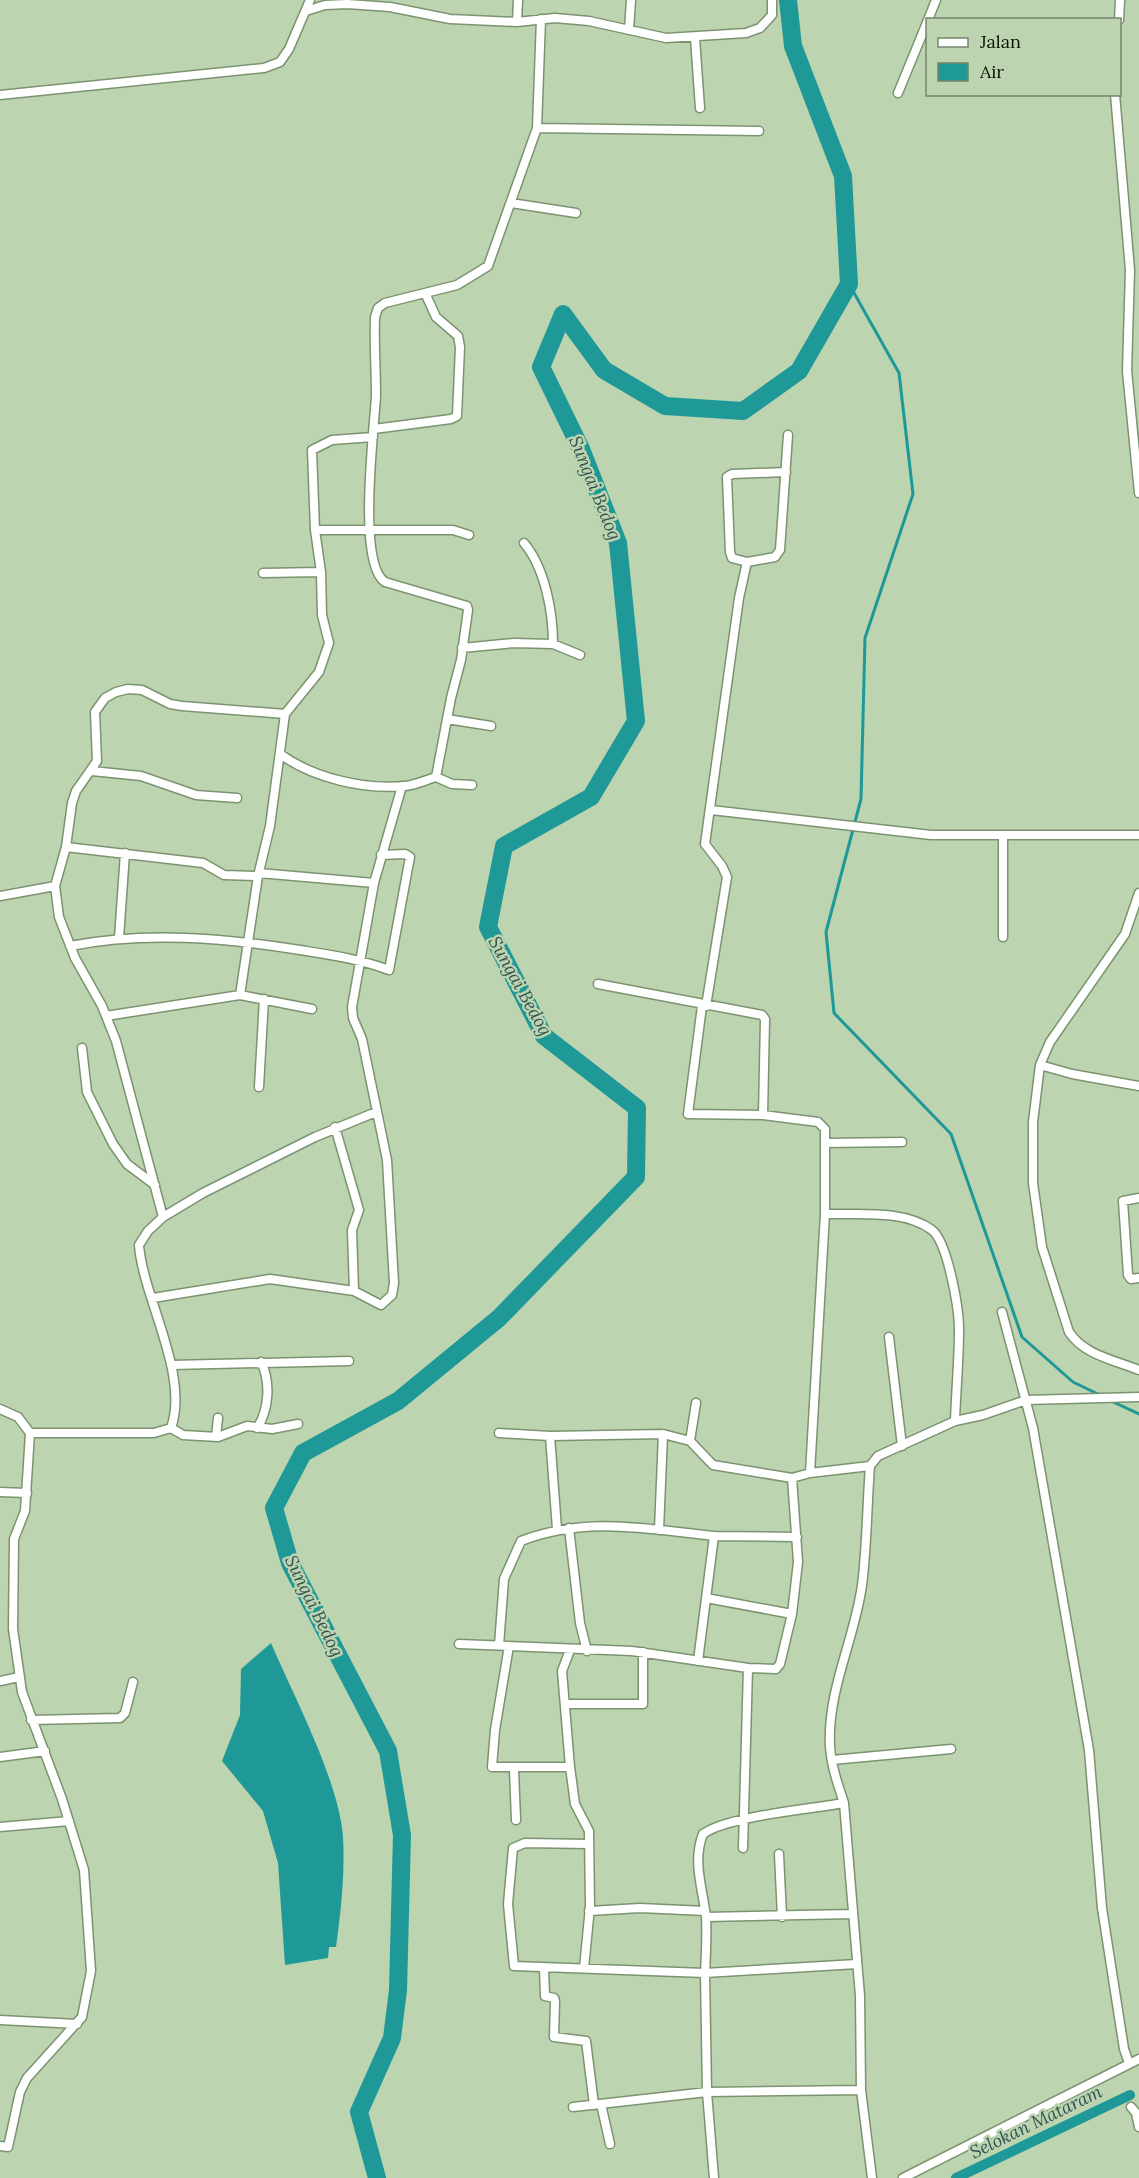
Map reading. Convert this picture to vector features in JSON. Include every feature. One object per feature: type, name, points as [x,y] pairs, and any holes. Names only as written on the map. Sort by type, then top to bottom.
[{"type":"street","points":[[0,95],[264,68],[280,62],[290,49],[310,0]]},
{"type":"street","points":[[517,22],[518,0]]},
{"type":"street","points":[[629,30],[631,0]]},
{"type":"street","points":[[306,11],[325,5],[347,4],[390,7],[450,19],[517,22],[555,18],[589,21],[666,38],[695,38],[754,31],[772,15],[772,0]]},
{"type":"street","points":[[929,18],[936,0]]},
{"type":"street","points":[[1119,18],[1120,0]]},
{"type":"street","points":[[436,777],[468,614],[466,606],[379,578],[369,528],[370,467],[374,433],[374,345],[378,309],[385,303],[426,295],[466,282],[488,266],[537,128],[541,19]]},
{"type":"street","points":[[898,93],[926,25]]},
{"type":"street","points":[[695,38],[700,108]]},
{"type":"street","points":[[1114,96],[1130,270],[1126,371],[1139,493]]},
{"type":"street","points":[[537,128],[759,130]]},
{"type":"street","points":[[511,203],[576,213]]},
{"type":"street","points":[[240,995],[243,969],[250,942],[258,875],[270,826],[285,714],[318,672],[329,643],[322,615],[321,572],[315,530],[312,450],[332,440],[456,416],[460,347],[458,336],[436,317],[426,295]]},
{"type":"street","points":[[786,472],[732,474],[727,477],[732,558],[747,562],[775,557],[780,550],[786,472],[788,435]]},
{"type":"street","points":[[315,530],[369,528],[453,530],[469,535]]},
{"type":"street","points":[[524,543],[534,555],[540,570],[553,629],[553,644]]},
{"type":"street","points":[[747,562],[739,598],[705,844],[722,866],[727,877],[688,1113],[763,1115],[818,1122],[825,1129],[825,1214],[810,1473]]},
{"type":"street","points":[[262,573],[321,572]]},
{"type":"street","points":[[462,648],[514,643],[553,644],[580,655]]},
{"type":"street","points":[[164,1217],[122,1063],[106,1016],[70,946],[59,917],[55,886],[66,847],[76,791],[93,771],[97,760],[95,712],[105,698],[129,689],[142,690],[170,704],[285,714]]},
{"type":"street","points":[[447,719],[491,726]]},
{"type":"street","points":[[280,754],[301,769],[331,778],[402,786],[436,777],[452,784],[472,785]]},
{"type":"street","points":[[93,771],[141,776],[196,795],[237,798]]},
{"type":"street","points":[[153,1298],[270,1279],[354,1292],[381,1305],[389,1299],[394,1283],[387,1160],[362,1039],[353,1018],[374,883],[402,786]]},
{"type":"street","points":[[711,810],[931,835],[1139,835]]},
{"type":"street","points":[[1003,835],[1004,937]]},
{"type":"street","points":[[66,847],[203,863],[224,875],[258,875],[374,883]]},
{"type":"street","points":[[119,938],[125,853]]},
{"type":"street","points":[[70,946],[119,938],[232,939],[361,959],[389,970],[410,857],[405,854],[381,855]]},
{"type":"street","points":[[0,896],[55,886]]},
{"type":"street","points":[[1139,893],[1125,934],[1050,1042],[1040,1065],[1033,1122],[1033,1183],[1042,1247],[1069,1332],[1076,1343],[1086,1350],[1139,1370]]},
{"type":"street","points":[[598,984],[704,1006],[762,1015],[765,1019],[763,1115]]},
{"type":"street","points":[[106,1016],[240,995],[312,1009]]},
{"type":"street","points":[[259,1087],[264,999]]},
{"type":"street","points":[[82,1048],[87,1092],[113,1144],[127,1164],[155,1185]]},
{"type":"street","points":[[1040,1065],[1072,1074],[1139,1086]]},
{"type":"street","points":[[171,1428],[175,1418],[175,1399],[171,1365],[140,1245],[148,1231],[164,1217],[203,1193],[335,1127],[376,1112]]},
{"type":"street","points":[[335,1127],[359,1210],[352,1230],[354,1292]]},
{"type":"street","points":[[825,1143],[902,1142]]},
{"type":"street","points":[[1139,1198],[1123,1201],[1128,1275],[1131,1279],[1139,1278]]},
{"type":"street","points":[[825,1214],[909,1219],[931,1230],[939,1238],[950,1273],[959,1327],[955,1421]]},
{"type":"street","points":[[1002,1312],[1035,1439],[1089,1750],[1102,1908],[1124,2049],[1129,2063]]},
{"type":"street","points":[[889,1337],[902,1446]]},
{"type":"street","points":[[171,1365],[349,1361]]},
{"type":"street","points":[[257,1428],[262,1420],[266,1403],[266,1382],[261,1362]]},
{"type":"street","points":[[872,2178],[861,2090],[857,1964],[844,1803],[830,1745],[833,1704],[855,1623],[862,1583],[870,1466],[879,1456],[955,1421],[983,1415],[1026,1400],[1139,1397]]},
{"type":"street","points":[[690,1441],[696,1403]]},
{"type":"street","points":[[0,1409],[18,1417],[30,1433],[25,1511],[14,1539],[13,1629],[19,1677],[31,1720],[45,1750],[84,1870],[91,1971],[82,2017],[27,2078],[17,2102],[4,2147]]},
{"type":"street","points":[[216,1437],[218,1418]]},
{"type":"street","points":[[30,1433],[154,1433],[171,1428],[183,1434],[216,1437],[247,1426],[272,1429],[298,1424]]},
{"type":"street","points":[[500,1433],[550,1436],[663,1434],[690,1441],[713,1465],[792,1478],[810,1473],[870,1466]]},
{"type":"street","points":[[659,1530],[663,1434]]},
{"type":"street","points":[[550,1436],[557,1528]]},
{"type":"street","points":[[459,1644],[643,1652],[748,1668],[776,1669],[780,1664],[792,1614],[798,1562],[792,1478]]},
{"type":"street","points":[[0,1492],[27,1493]]},
{"type":"street","points":[[499,1645],[504,1579],[520,1542],[557,1528],[610,1526],[714,1536],[797,1537]]},
{"type":"street","points":[[568,1528],[580,1623],[587,1650]]},
{"type":"street","points":[[698,1661],[714,1536]]},
{"type":"street","points":[[706,1598],[792,1614]]},
{"type":"street","points":[[509,1646],[491,1762],[496,1768],[570,1767]]},
{"type":"street","points":[[570,1650],[562,1671],[570,1767],[575,1804],[586,1824],[589,1844],[589,1911],[584,1968]]},
{"type":"street","points":[[565,1704],[643,1704],[643,1652]]},
{"type":"street","points":[[743,1848],[748,1668]]},
{"type":"street","points":[[0,1681],[19,1677]]},
{"type":"street","points":[[31,1720],[120,1718],[125,1713],[134,1682]]},
{"type":"street","points":[[832,1760],[951,1749]]},
{"type":"street","points":[[0,1757],[45,1750]]},
{"type":"street","points":[[514,1769],[516,1820]]},
{"type":"street","points":[[714,2178],[707,2092],[705,1914],[699,1871],[702,1838],[712,1829],[744,1820],[844,1803]]},
{"type":"street","points":[[0,1827],[69,1821]]},
{"type":"street","points":[[589,1844],[525,1843],[513,1848],[508,1904],[515,1968],[584,1968],[705,1973],[857,1964]]},
{"type":"street","points":[[779,1854],[782,1917]]},
{"type":"street","points":[[589,1911],[640,1908],[705,1914],[782,1917],[853,1914]]},
{"type":"street","points":[[544,1968],[545,1996],[554,1998],[555,2001],[554,2037],[586,2041],[598,2104],[610,2144]]},
{"type":"street","points":[[0,2020],[76,2024]]},
{"type":"street","points":[[903,2178],[1139,2059]]},
{"type":"street","points":[[573,2107],[707,2092],[861,2090]]},
{"type":"street","points":[[1131,2107],[1135,2111],[1139,2127]]},
{"type":"water","points":[[271,1643],[325,1765],[340,1815],[343,1837],[342,1892],[336,1947],[329,1947],[328,1958],[285,1965],[278,1863],[263,1811],[222,1761],[240,1715],[241,1669]]},
{"type":"waterway","name":"Sungai Bedog","points":[[377,2178],[359,2112],[392,2038],[398,1990],[402,1835],[388,1751],[290,1563],[274,1508],[303,1453],[398,1401],[499,1318],[636,1177],[637,1108],[544,1036],[488,927],[504,846],[591,797],[636,721],[618,543],[581,449],[541,367],[563,314],[604,370],[665,406],[743,411],[799,371],[849,284],[843,176],[793,46],[788,0]]},
{"type":"waterway","points":[[849,284],[899,373],[913,494],[865,638],[861,799],[826,932],[834,1013],[951,1134],[1022,1337],[1073,1382],[1100,1395]]},
{"type":"waterway","points":[[1111,1401],[1139,1414]]},
{"type":"waterway","name":"Selokan Mataram","points":[[956,2178],[1130,2095]]}]
